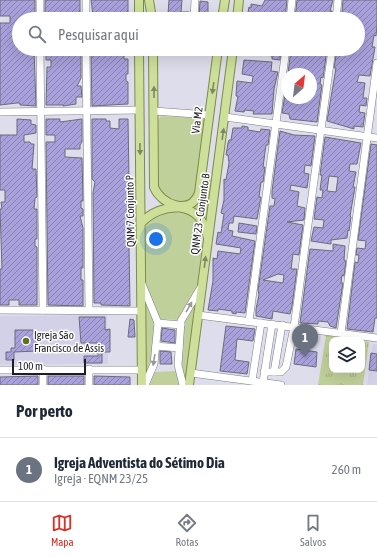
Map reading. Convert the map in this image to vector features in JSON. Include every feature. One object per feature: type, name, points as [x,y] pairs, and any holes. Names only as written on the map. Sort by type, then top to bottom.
[{"type":"main road","points":[[139,0],[139,12]]},
{"type":"main road","points":[[150,0],[152,12]]},
{"type":"main road","points":[[153,0],[153,12]]},
{"type":"main road","points":[[223,12],[225,0]]},
{"type":"main road","points":[[238,12],[239,0]]},
{"type":"main road","name":"QNM 7 Conjunto P","points":[[139,56],[142,385]]},
{"type":"main road","points":[[153,56],[154,187],[159,197],[177,207],[189,211],[200,218],[205,228],[208,240]]},
{"type":"main road","name":"Via M2","points":[[177,207],[195,202],[199,193],[217,56]]},
{"type":"main road","name":"QNM 23 - Conjunto B","points":[[198,315],[232,56]]},
{"type":"main road","points":[[202,171],[210,176],[217,175]]},
{"type":"main road","points":[[141,223],[149,214],[157,210],[177,207]]},
{"type":"main road","points":[[189,385],[198,315]]},
{"type":"street","points":[[40,0],[40,12]]},
{"type":"street","points":[[86,0],[86,12]]},
{"type":"street","points":[[194,12],[195,0]]},
{"type":"street","points":[[291,12],[292,0]]},
{"type":"street","points":[[337,12],[338,0]]},
{"type":"street","points":[[40,56],[43,310]]},
{"type":"street","points":[[86,56],[89,310]]},
{"type":"street","points":[[249,321],[285,56]]},
{"type":"street","points":[[264,372],[284,371],[286,368],[294,327],[331,56]]},
{"type":"street","points":[[341,333],[377,63]]},
{"type":"street","points":[[0,112],[87,112],[139,110]]},
{"type":"street","points":[[154,111],[209,115]]},
{"type":"street","points":[[225,117],[377,138]]},
{"type":"street","points":[[141,282],[158,323],[154,364],[145,385]]},
{"type":"street","points":[[183,385],[178,366],[181,321],[202,286]]},
{"type":"street","points":[[0,310],[89,310],[141,312]]},
{"type":"street","points":[[198,315],[377,338]]},
{"type":"street","points":[[158,323],[181,325]]},
{"type":"street","points":[[252,381],[261,323]]},
{"type":"street","points":[[262,382],[272,324]]},
{"type":"street","points":[[274,372],[282,325]]},
{"type":"street","points":[[156,346],[179,348]]},
{"type":"street","points":[[43,369],[43,385]]},
{"type":"street","points":[[88,369],[88,385]]},
{"type":"street","points":[[0,370],[141,370]]},
{"type":"street","points":[[191,373],[242,382],[252,381],[281,385]]},
{"type":"shaded area","points":[[107,315],[108,364],[0,365],[0,316]]},
{"type":"shaded area","points":[[373,344],[377,344],[377,385],[367,385]]},
{"type":"green space","points":[[161,116],[202,118],[205,120],[196,194],[194,199],[182,202],[174,201],[166,197],[158,189],[157,125]]},
{"type":"green space","points":[[204,177],[213,180],[207,226],[189,208],[201,201]]},
{"type":"green space","points":[[168,211],[188,214],[198,221],[202,233],[199,284],[178,320],[160,319],[147,291],[143,275],[142,258],[147,222],[150,217]]},
{"type":"green space","points":[[144,295],[155,320],[152,363],[144,385]]},
{"type":"green space","points":[[198,298],[186,385],[181,365],[184,321]]},
{"type":"green space","points":[[326,335],[339,337],[329,337],[329,373],[365,373],[363,385],[318,385]]},
{"type":"green space","points":[[365,341],[369,342],[365,371]]},
{"type":"green space","points":[[177,371],[180,385],[150,385],[154,372]]},
{"type":"building","points":[[0,0],[35,0],[35,12],[12,12],[12,56],[34,56],[36,106],[20,105],[20,103],[0,105],[0,23],[10,23],[10,16],[0,16]]},
{"type":"building","points":[[45,0],[80,0],[80,12],[45,12]]},
{"type":"building","points":[[91,0],[128,0],[128,12],[93,12]]},
{"type":"building","points":[[169,0],[182,0],[181,12],[168,12]]},
{"type":"building","points":[[265,0],[287,0],[286,12],[248,12],[249,7],[251,8],[251,4],[262,6]]},
{"type":"building","points":[[297,0],[333,0],[330,11],[332,12],[296,12]]},
{"type":"building","points":[[343,0],[377,0],[377,26],[376,36],[374,35],[372,47],[375,47],[370,76],[359,75],[357,82],[365,83],[363,98],[367,98],[366,106],[360,105],[359,112],[365,113],[363,127],[354,126],[354,129],[327,121],[336,68],[334,68],[336,56],[365,56],[365,12],[342,12]]},
{"type":"building","points":[[200,1],[208,2],[208,12],[199,12]]},
{"type":"building","points":[[46,56],[81,56],[81,78],[77,86],[81,86],[82,97],[76,97],[76,104],[63,106],[46,105],[47,67],[51,67],[51,60],[46,60]]},
{"type":"building","points":[[91,56],[124,56],[124,59],[128,59],[128,74],[126,74],[126,81],[128,82],[128,104],[92,106]]},
{"type":"building","points":[[272,56],[280,56],[280,60],[272,59]]},
{"type":"building","points":[[290,56],[326,56],[323,78],[321,77],[320,84],[322,85],[317,122],[290,119],[289,114],[282,113],[284,104],[317,104],[317,68],[289,68]]},
{"type":"building","points":[[244,60],[272,62],[271,71],[278,72],[274,89],[272,114],[253,114],[254,111],[245,110],[244,112],[235,111],[238,96],[236,96],[237,81],[252,83],[253,76],[242,74]]},
{"type":"building","points":[[17,119],[31,120],[31,124],[36,125],[36,133],[24,135],[24,142],[34,144],[32,169],[36,169],[37,197],[35,198],[34,209],[37,209],[37,239],[35,239],[35,246],[37,247],[37,305],[19,305],[19,300],[9,300],[9,305],[0,305],[0,269],[2,269],[0,209],[2,209],[1,202],[5,202],[5,190],[0,190],[0,135],[17,135]]},
{"type":"building","points":[[46,119],[60,119],[60,122],[82,119],[82,142],[80,149],[65,149],[65,157],[82,158],[83,201],[81,201],[81,208],[83,209],[83,216],[80,216],[83,228],[83,268],[81,268],[81,280],[83,280],[83,306],[48,305],[46,142],[55,142],[55,135],[46,135]]},
{"type":"building","points":[[92,119],[106,119],[106,121],[110,121],[110,128],[119,129],[119,119],[128,119],[130,238],[127,238],[127,246],[129,246],[130,306],[101,305],[101,303],[94,303],[93,193],[95,182],[92,179]]},
{"type":"building","points":[[242,126],[248,127],[248,130],[260,132],[261,129],[270,130],[268,145],[266,145],[263,167],[265,167],[263,182],[261,182],[259,197],[261,197],[257,219],[234,216],[233,223],[229,223],[228,230],[233,231],[232,236],[255,241],[245,313],[236,312],[236,314],[232,313],[232,311],[218,309],[218,311],[208,310],[213,281],[213,258],[217,259],[218,251],[240,254],[241,248],[216,244],[218,232],[221,233],[224,214],[221,213],[224,200],[224,179],[226,180],[229,163],[228,155],[226,155],[228,143],[229,140],[231,140],[233,128],[242,128]]},
{"type":"building","points":[[280,131],[294,135],[315,136],[311,166],[305,165],[304,173],[309,174],[307,188],[291,185],[290,190],[299,192],[297,206],[305,208],[304,220],[287,222],[303,225],[299,255],[293,254],[291,269],[297,269],[292,306],[290,314],[273,311],[272,319],[256,316],[256,309],[270,206],[274,206],[275,199],[272,198]],"holes":[[[278,274],[284,275],[283,283],[263,280]]]},
{"type":"building","points":[[325,137],[361,143],[357,164],[350,164],[349,171],[356,172],[347,238],[331,240],[331,244],[311,241],[314,227],[323,228],[324,220],[314,219],[317,197],[322,198],[323,190],[320,190],[322,175],[320,175]],"holes":[[[329,176],[338,177],[336,192],[327,191]]]},
{"type":"building","points":[[371,144],[377,145],[377,318],[375,318],[373,332],[347,329],[355,262],[358,263],[359,255],[356,255],[357,248],[365,249],[366,241],[358,240]]},
{"type":"building","points":[[239,223],[257,226],[256,234],[238,232]]},
{"type":"building","points":[[333,244],[345,246],[344,260],[346,261],[344,276],[342,275],[341,283],[343,283],[336,328],[330,326],[328,322],[318,321],[318,324],[300,323],[310,249],[333,251]]},
{"type":"building","points":[[79,317],[105,317],[105,330],[110,329],[110,352],[102,352],[102,363],[84,363],[84,356],[98,356],[98,343],[81,343]]},
{"type":"building","points":[[130,319],[134,320],[135,337],[128,337]]},
{"type":"building","points":[[226,326],[255,329],[253,341],[237,339],[235,360],[249,362],[247,374],[220,371]]},
{"type":"building","points":[[162,328],[175,330],[175,343],[161,341]]},
{"type":"building","name":"Igreja São Francisco de Assis","points":[[15,330],[33,330],[33,332],[37,332],[37,351],[14,352],[14,360],[6,360],[6,352],[11,352],[11,348],[15,348]]},
{"type":"building","points":[[296,349],[317,352],[316,367],[294,364]]},
{"type":"building","points":[[160,351],[171,352],[172,364],[160,364]]},
{"type":"building","points":[[371,353],[377,354],[377,371],[369,370]]},
{"type":"building","points":[[38,376],[38,385],[0,385],[0,377]]},
{"type":"building","points":[[48,376],[84,376],[84,385],[48,385]]},
{"type":"building","points":[[94,376],[130,377],[130,385],[94,385]]},
{"type":"place","name":"Igreja São Francisco de Assis","points":[[26,341]]},
{"type":"place","name":"Igreja Adventista do Sétimo Dia","points":[[305,357]]}]
